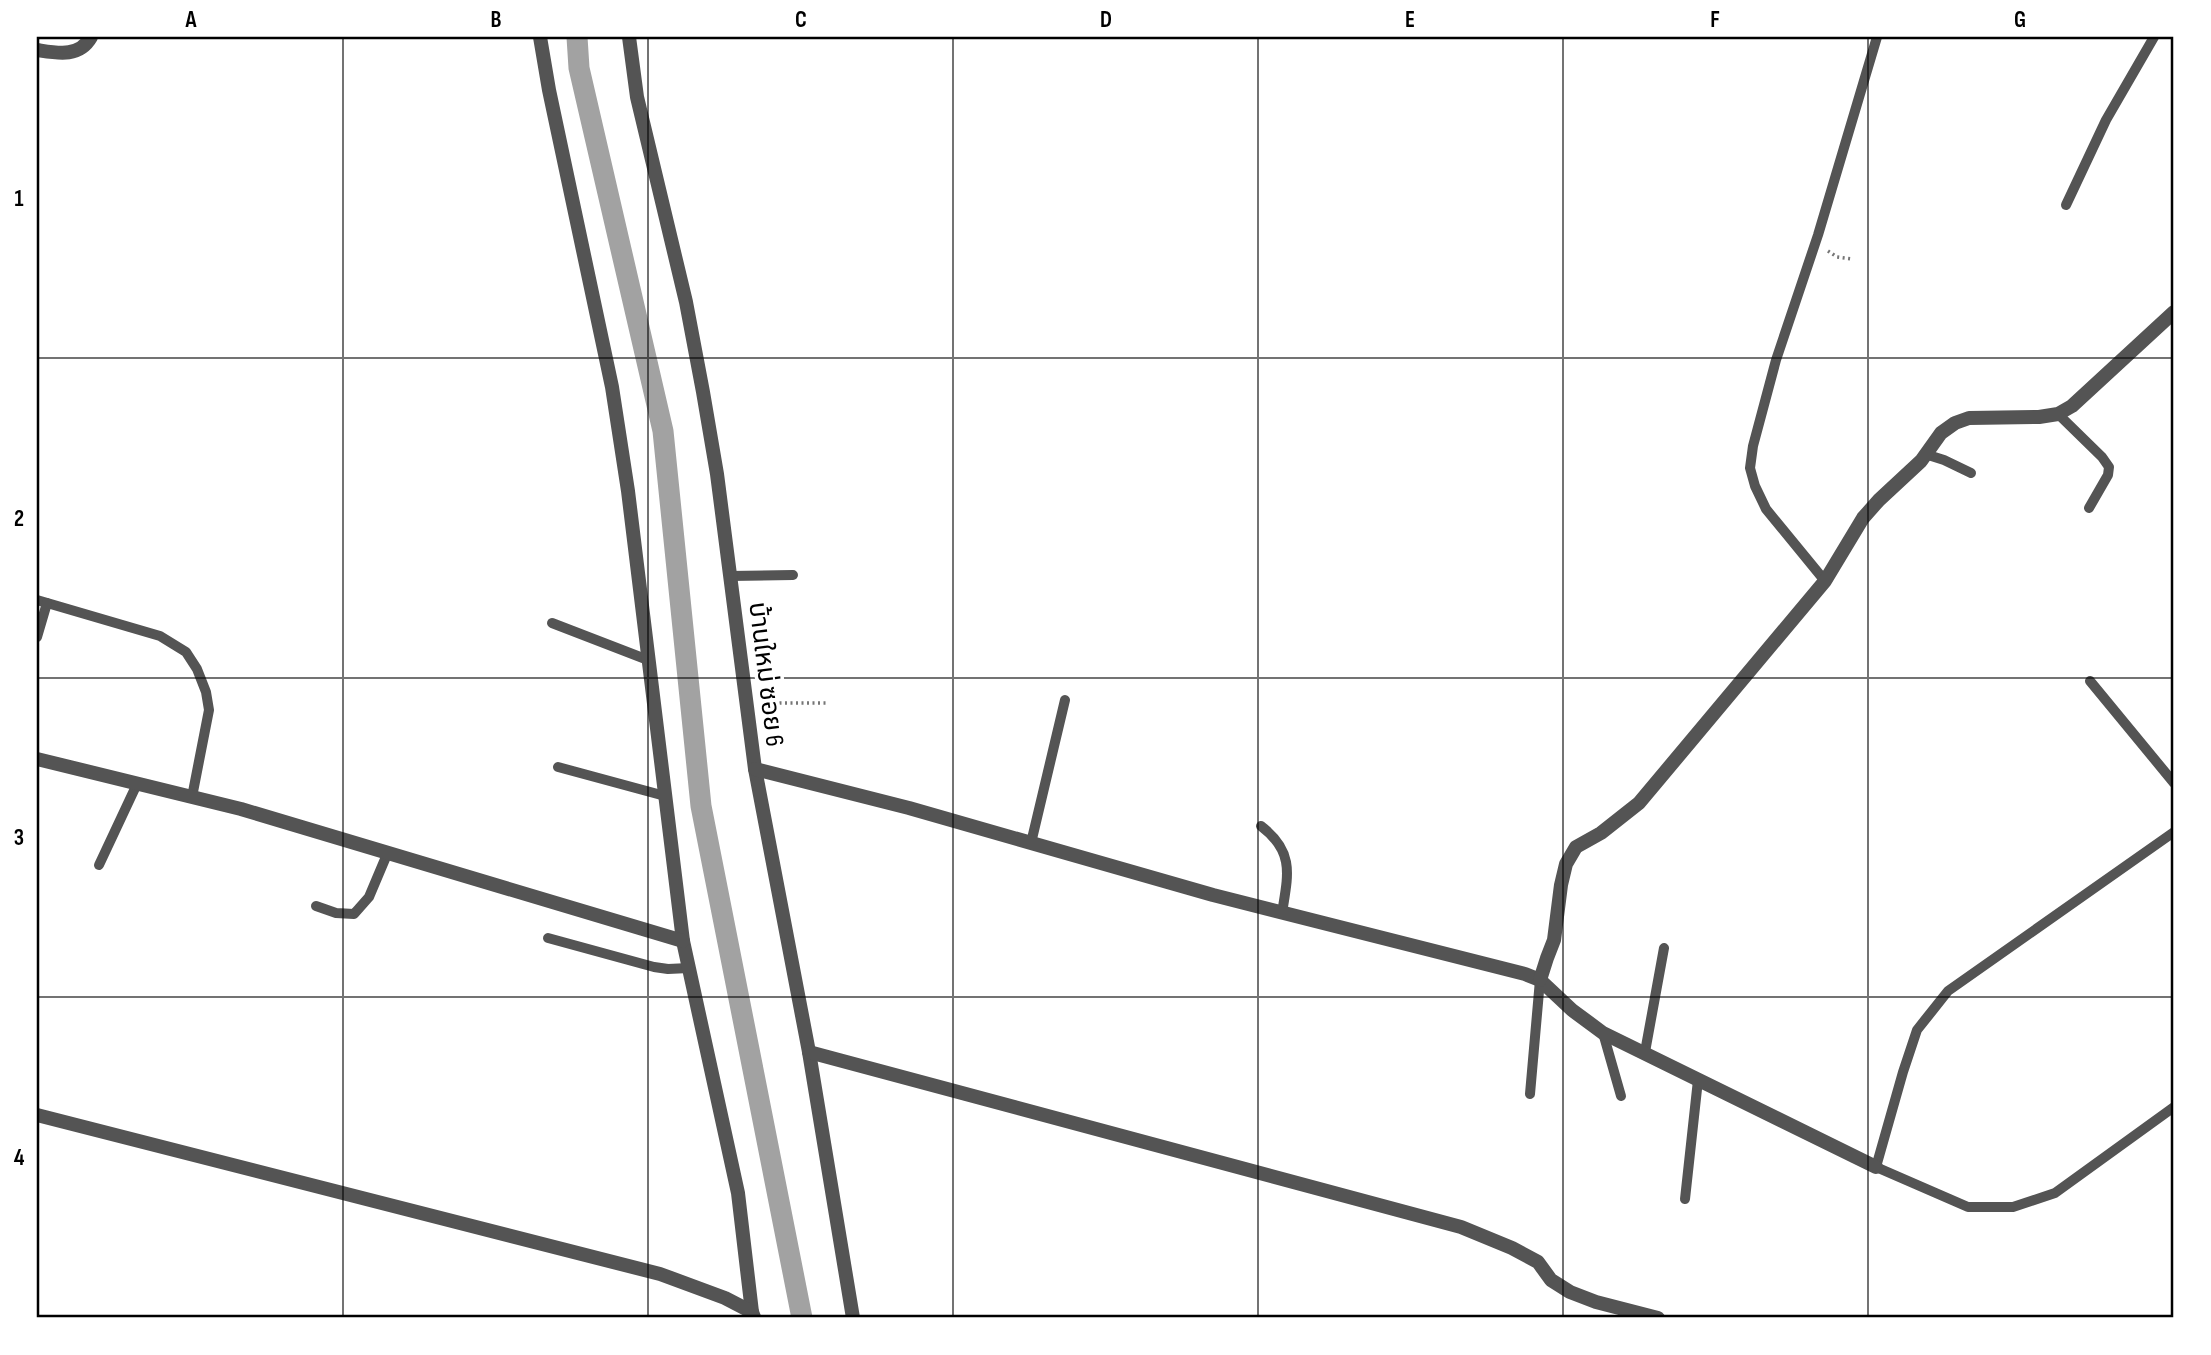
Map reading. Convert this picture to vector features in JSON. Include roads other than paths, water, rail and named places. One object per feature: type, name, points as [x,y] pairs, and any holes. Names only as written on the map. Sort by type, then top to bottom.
[{"type":"street","points":[[37,50],[66,54],[87,44],[91,37]]},
{"type":"street","points":[[540,37],[612,387],[628,491],[683,941],[738,1193],[753,1315]]},
{"type":"street","name":"บ้านใหม่ ซอย 6","points":[[629,37],[637,97],[686,302],[703,392],[755,769],[808,1052],[853,1318]]},
{"type":"street","points":[[1540,980],[1554,940],[1566,864],[1576,847],[1601,833],[1639,803],[1825,581],[1863,518],[1921,461],[1941,433],[1955,423],[1969,418],[2039,417],[2058,414],[2080,399],[2174,312]]},
{"type":"street","points":[[37,760],[192,797],[388,852],[683,941]]},
{"type":"street","points":[[755,769],[909,808],[1213,895],[1525,974],[1540,980],[1572,1010],[1603,1033],[1876,1167]]},
{"type":"street","points":[[808,1052],[1461,1227],[1538,1262],[1551,1280],[1570,1292],[1596,1302],[1658,1318]]},
{"type":"street","points":[[37,1115],[660,1274],[725,1298],[753,1315]]},
{"type":"lane","points":[[1825,581],[1766,509],[1750,468],[1753,446],[1776,360],[1818,235],[1877,37]]},
{"type":"lane","points":[[2066,205],[2106,120],[2154,37]]},
{"type":"lane","points":[[2058,414],[2109,467],[2108,475],[2088,508]]},
{"type":"lane","points":[[1925,454],[1970,473]]},
{"type":"lane","points":[[730,576],[793,575]]},
{"type":"lane","points":[[37,637],[42,602],[160,636],[186,652],[197,669],[206,692],[209,710],[192,797]]},
{"type":"lane","points":[[552,624],[648,660]]},
{"type":"lane","points":[[2090,681],[2174,783]]},
{"type":"lane","points":[[1031,843],[1065,700]]},
{"type":"lane","points":[[558,767],[665,796]]},
{"type":"lane","points":[[99,865],[137,784]]},
{"type":"lane","points":[[1261,826],[1276,838],[1284,857],[1288,874],[1282,912]]},
{"type":"lane","points":[[2174,832],[1948,990],[1917,1030],[1876,1167],[1968,1207],[2013,1207],[2055,1193],[2174,1107]]},
{"type":"lane","points":[[316,905],[336,913],[354,914],[369,897],[388,852]]},
{"type":"lane","points":[[548,938],[654,967],[689,968]]},
{"type":"lane","points":[[1645,1052],[1664,948]]},
{"type":"lane","points":[[1530,1094],[1540,980]]},
{"type":"lane","points":[[1603,1033],[1621,1096]]},
{"type":"lane","points":[[1685,1199],[1698,1080]]},
{"type":"waterway","points":[[577,37],[579,68],[663,431],[701,806],[802,1318]]}]
